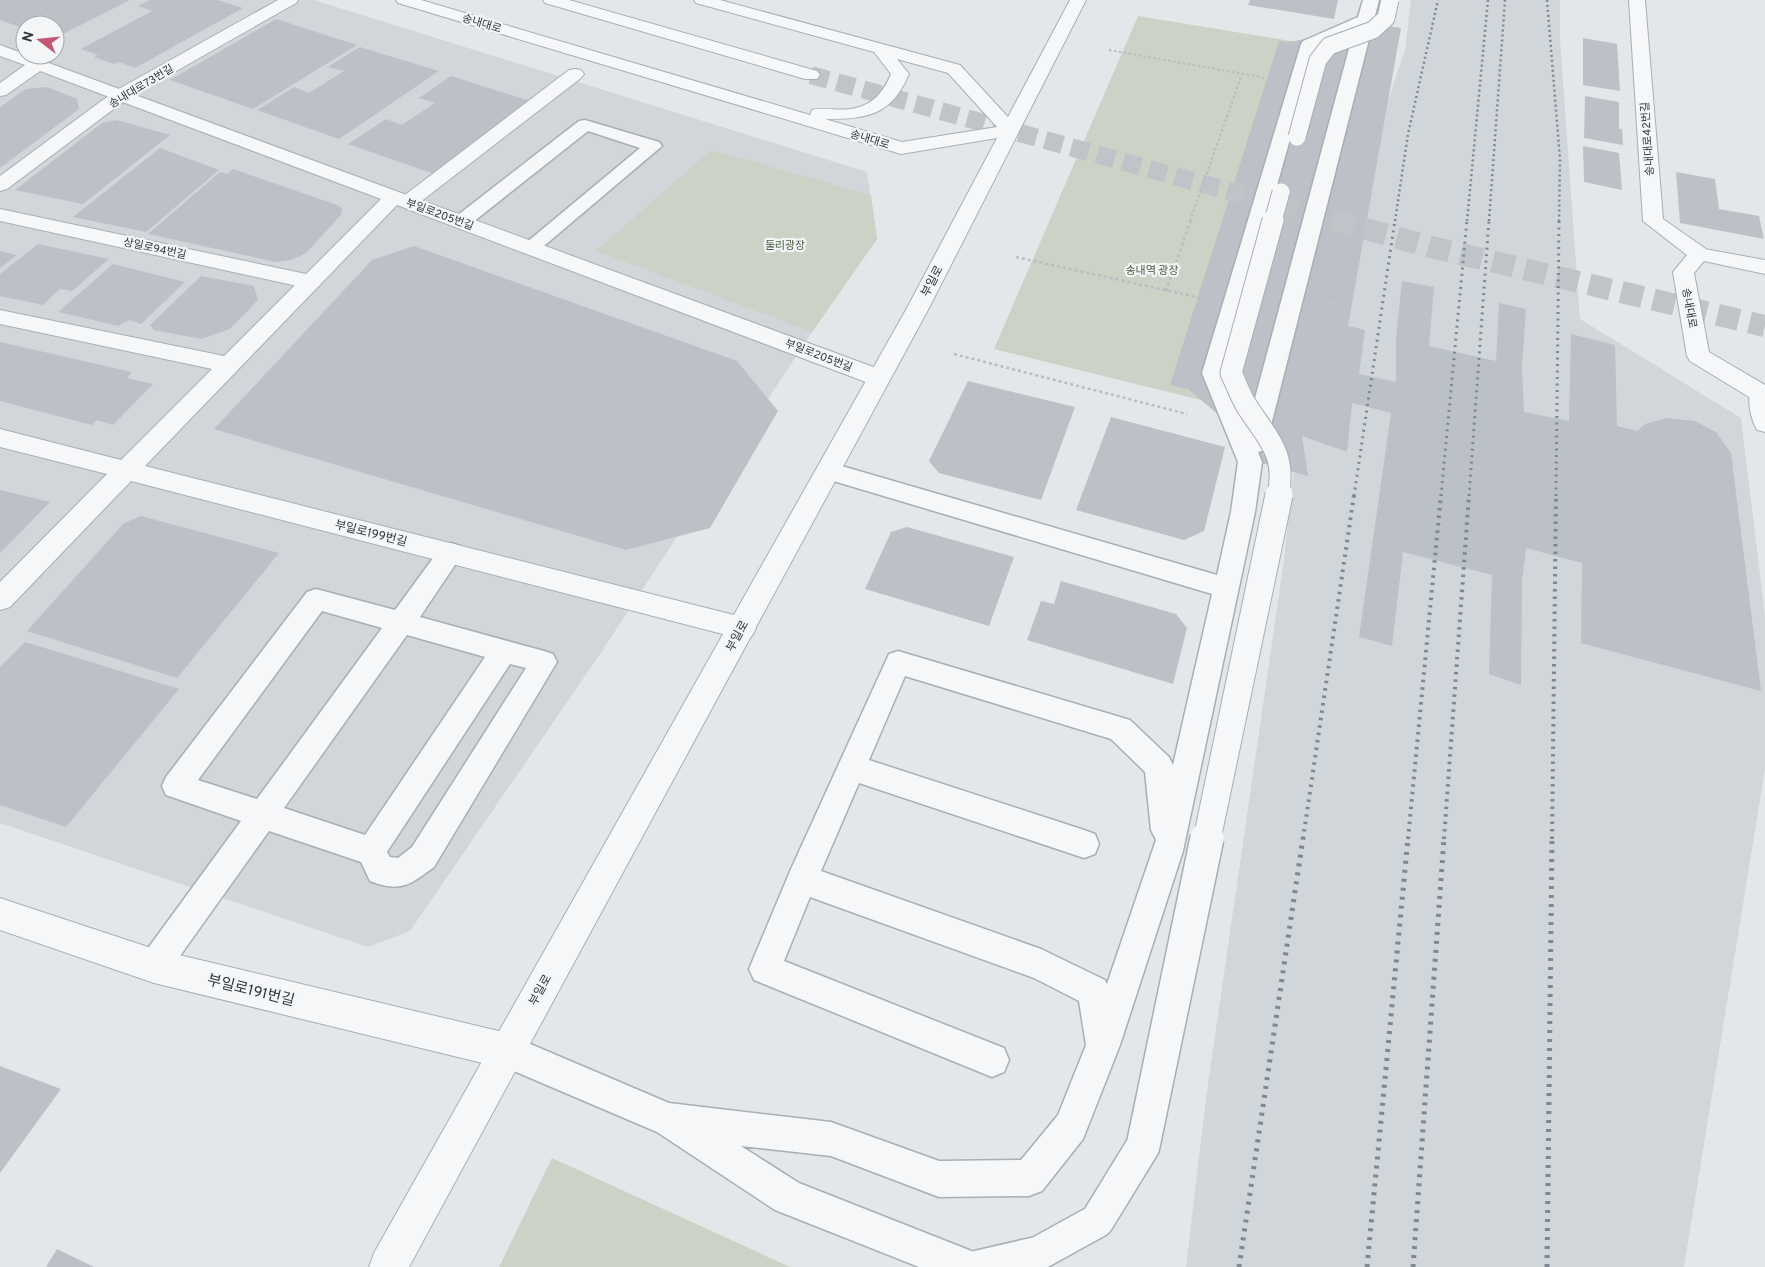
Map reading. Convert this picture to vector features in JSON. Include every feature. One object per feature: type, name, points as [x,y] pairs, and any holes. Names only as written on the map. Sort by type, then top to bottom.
[{"type":"street","name":"송내대로73번길","points":[[0,186],[121,95],[290,0]]},
{"type":"street","name":"송내대로","points":[[404,0],[902,148],[1010,130]]},
{"type":"street","points":[[551,0],[811,76]]},
{"type":"street","points":[[702,0],[954,69],[1010,130]]},
{"type":"street","name":"부일로","points":[[388,1267],[879,378],[1078,0]]},
{"type":"street","name":"송내대로42번길","points":[[1637,0],[1653,221],[1699,254]]},
{"type":"street","points":[[789,114],[855,114],[886,100],[892,94],[900,74],[880,48]]},
{"type":"street","name":"부일로205번길","points":[[0,50],[15,55]]},
{"type":"street","points":[[0,91],[38,65]]},
{"type":"street","name":"부일로205번길","points":[[42,65],[879,378]]},
{"type":"street","points":[[0,599],[311,282],[401,199],[575,74]]},
{"type":"street","name":"상일로94번길","points":[[0,215],[311,282]]},
{"type":"street","name":"송내대로","points":[[1699,254],[1683,272],[1698,356],[1763,395]]},
{"type":"street","points":[[1699,254],[1765,267]]},
{"type":"street","points":[[0,317],[229,365]]},
{"type":"street","points":[[1763,395],[1765,424]]},
{"type":"street","name":"부일로199번길","points":[[0,438],[742,628]]},
{"type":"street","name":"부일로191번길","points":[[0,914],[154,966],[506,1051]]},
{"type":"lane","points":[[978,1267],[1039,1253],[1098,1221],[1143,1146],[1282,479],[1275,446],[1246,404],[1231,373],[1318,60],[1329,46],[1373,30],[1386,18],[1390,0]]},
{"type":"lane","points":[[1250,462],[1212,373],[1309,44],[1368,10]]},
{"type":"lane","points":[[669,1120],[831,1139],[939,1179],[1029,1178],[1071,1127],[1103,1045],[1168,851],[1227,588],[1243,512],[1250,462],[1368,10]]},
{"type":"lane","points":[[461,222],[585,125],[653,146],[531,247]]},
{"type":"lane","points":[[828,471],[1227,588]]},
{"type":"lane","points":[[154,966],[450,553]]},
{"type":"lane","points":[[316,599],[504,650],[544,662],[423,856],[402,873],[382,871],[372,851],[176,786],[316,599]]},
{"type":"lane","points":[[372,851],[504,650]]},
{"type":"lane","points":[[992,1060],[765,969],[802,879],[898,662],[1120,729],[1159,766],[1168,851]]},
{"type":"lane","points":[[851,767],[1084,844]]},
{"type":"lane","points":[[802,879],[1041,965],[1094,990],[1103,1045]]},
{"type":"lane","points":[[506,1051],[669,1120],[788,1197],[966,1267]]},
{"type":"path","points":[[1109,50],[1297,84]]},
{"type":"path","points":[[1166,291],[1242,74]]},
{"type":"path","points":[[1016,257],[1232,305]]},
{"type":"path","points":[[954,354],[1186,414]]},
{"type":"shaded area","points":[[0,0],[314,0],[867,172],[877,239],[812,332],[598,657],[410,931],[368,947],[0,823]]},
{"type":"shaded area","points":[[1411,0],[1560,0],[1560,39],[1580,319],[1741,418],[1765,616],[1765,769],[1684,1267],[1186,1267],[1206,1098],[1284,560],[1307,344],[1405,50]]},
{"type":"green space","name":"송내역 광장","points":[[1138,16],[1309,44],[1229,407],[994,349]]},
{"type":"green space","name":"둘리광장","points":[[711,150],[871,195],[877,239],[812,332],[596,251]]},
{"type":"green space","points":[[552,1158],[790,1267],[499,1267]]},
{"type":"building","points":[[0,0],[130,0],[65,33],[65,15],[15,15],[15,25],[0,20]]},
{"type":"building","points":[[150,0],[217,0],[243,8],[135,68],[119,62],[114,64],[94,57],[98,55],[81,49],[152,11],[138,6]]},
{"type":"building","points":[[1250,0],[1338,0],[1334,19],[1248,5]]},
{"type":"building","points":[[276,19],[357,45],[253,109],[170,80]]},
{"type":"building","points":[[1358,21],[1401,28],[1348,326],[1365,330],[1359,374],[1396,382],[1396,339],[1402,281],[1434,287],[1429,346],[1496,361],[1499,303],[1526,309],[1522,367],[1524,412],[1569,421],[1571,334],[1615,345],[1617,426],[1637,431],[1645,424],[1667,418],[1695,421],[1716,432],[1731,453],[1761,691],[1581,643],[1582,563],[1526,548],[1522,582],[1521,685],[1489,674],[1492,575],[1403,552],[1392,646],[1359,637],[1391,413],[1352,403],[1347,452],[1302,436],[1308,476],[1254,461],[1227,422],[1188,389],[1170,385],[1279,41],[1288,42],[1323,36]]},
{"type":"building","points":[[1583,38],[1617,44],[1620,91],[1583,85]]},
{"type":"building","points":[[360,47],[439,71],[339,139],[257,110],[294,87],[309,93],[344,71],[328,67]]},
{"type":"building","points":[[451,76],[533,102],[437,175],[348,144],[386,119],[402,125],[435,103],[419,98]]},
{"type":"building","points":[[47,87],[77,99],[79,109],[0,168],[0,107],[26,89]]},
{"type":"building","points":[[1585,96],[1619,102],[1619,129],[1622,129],[1623,145],[1584,138]]},
{"type":"building","points":[[117,120],[170,135],[83,204],[15,190],[102,123]]},
{"type":"building","points":[[1583,146],[1619,153],[1622,190],[1584,182]]},
{"type":"building","points":[[160,148],[219,170],[146,232],[73,217]]},
{"type":"building","points":[[233,169],[337,205],[342,208],[341,215],[306,253],[291,260],[276,262],[148,234],[220,172],[227,174]]},
{"type":"building","points":[[1676,172],[1715,179],[1719,209],[1759,216],[1764,239],[1680,223]]},
{"type":"building","points":[[38,244],[109,259],[72,291],[60,289],[43,305],[0,296],[0,274]]},
{"type":"building","points":[[414,246],[737,361],[778,411],[710,528],[626,550],[214,429],[372,260]]},
{"type":"building","points":[[0,251],[17,255],[0,268]]},
{"type":"building","points":[[113,264],[185,282],[141,324],[129,320],[118,326],[58,312]]},
{"type":"building","points":[[201,276],[254,286],[258,300],[230,329],[201,339],[154,330],[150,325]]},
{"type":"building","points":[[0,342],[132,372],[127,378],[153,384],[113,425],[97,420],[92,425],[0,401]]},
{"type":"building","points":[[968,381],[1075,407],[1041,500],[939,473],[929,461]]},
{"type":"building","points":[[1111,417],[1225,447],[1204,531],[1184,540],[1076,510]]},
{"type":"building","points":[[0,490],[50,502],[0,553]]},
{"type":"building","points":[[141,516],[279,553],[177,678],[27,631],[124,523]]},
{"type":"building","points":[[907,527],[1014,557],[989,626],[865,589],[891,532]]},
{"type":"building","points":[[1061,581],[1176,614],[1187,628],[1173,684],[1027,640],[1041,601],[1054,604]]},
{"type":"building","points":[[25,642],[179,689],[66,827],[0,805],[0,667]]},
{"type":"building","points":[[0,1066],[61,1089],[0,1173]]},
{"type":"building","points":[[57,1249],[94,1267],[46,1267]]},
{"type":"tunnel","points":[[811,75],[1337,221]]},
{"type":"tunnel","points":[[1333,220],[1431,247],[1765,326]]},
{"type":"railway","points":[[1395,221],[1408,134],[1438,0]]},
{"type":"railway","points":[[1467,221],[1488,0]]},
{"type":"railway","points":[[1489,221],[1505,0]]},
{"type":"railway","points":[[1547,0],[1560,159],[1559,221]]},
{"type":"railway","points":[[1354,496],[1395,220]]},
{"type":"railway","points":[[1441,496],[1467,220]]},
{"type":"railway","points":[[1469,496],[1489,220]]},
{"type":"railway","points":[[1556,496],[1559,220]]},
{"type":"railway","points":[[1303,839],[1354,495]]},
{"type":"railway","points":[[1408,839],[1441,495]]},
{"type":"railway","points":[[1444,839],[1469,495]]},
{"type":"railway","points":[[1552,839],[1556,495]]},
{"type":"railway","points":[[1239,1267],[1303,838]]},
{"type":"railway","points":[[1367,1267],[1408,838]]},
{"type":"railway","points":[[1413,1267],[1444,838]]},
{"type":"railway","points":[[1547,1267],[1552,838]]}]
